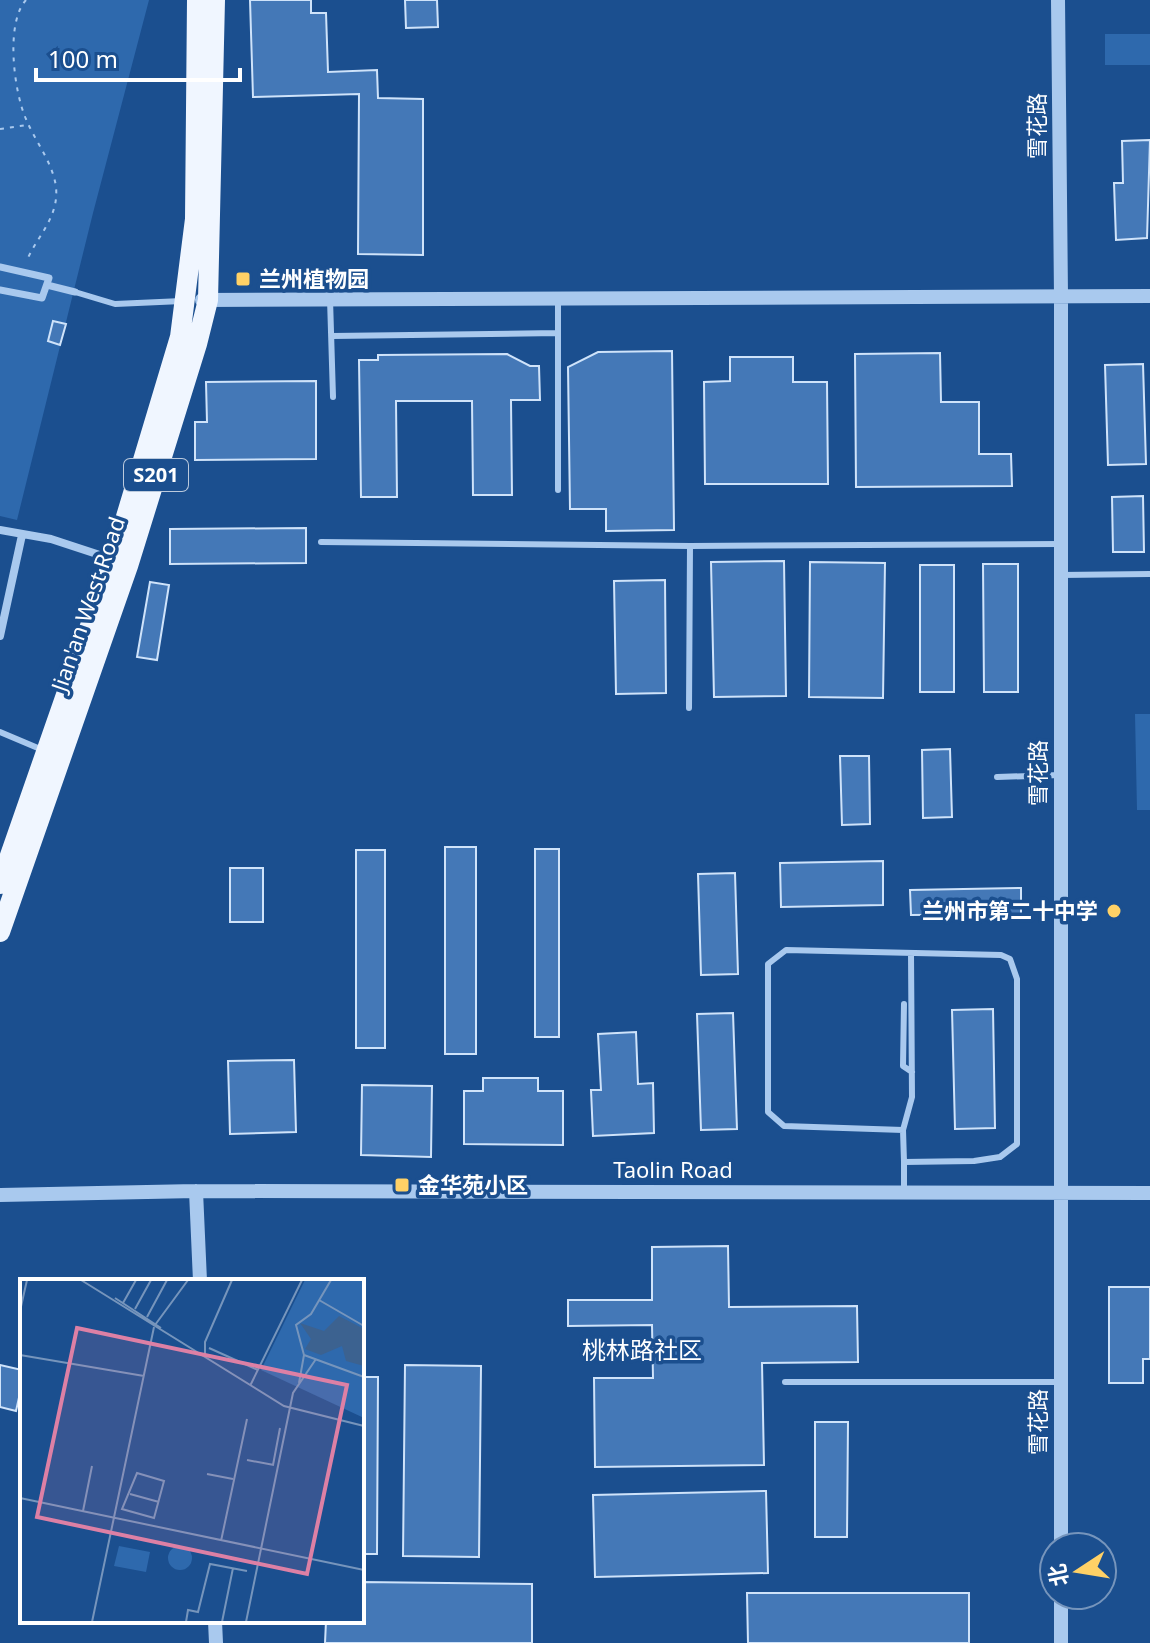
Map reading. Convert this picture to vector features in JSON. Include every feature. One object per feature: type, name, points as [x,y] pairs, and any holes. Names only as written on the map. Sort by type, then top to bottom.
[{"type":"main road","name":"Jian'an West Road","points":[[0,884],[4,864],[120,563],[180,337],[195,219],[197,0]]},
{"type":"main road","name":"Jian'an West Road","points":[[0,932],[120,563],[197,344],[208,300],[215,0]]},
{"type":"street","name":"雪花路","points":[[1058,0],[1061,296],[1061,1531]]},
{"type":"street","points":[[0,267],[49,278],[42,298],[0,290]]},
{"type":"street","points":[[47,285],[75,292]]},
{"type":"street","points":[[186,301],[1150,296]]},
{"type":"street","points":[[0,530],[51,539],[120,563]]},
{"type":"street","points":[[0,636],[22,535]]},
{"type":"street","points":[[196,1191],[200,1279]]},
{"type":"street","name":"Taolin Road","points":[[0,1195],[196,1191],[1150,1193]]},
{"type":"street","points":[[1061,1611],[1061,1643]]},
{"type":"street","points":[[215,1623],[216,1643]]},
{"type":"lane","points":[[75,292],[115,304],[186,301]]},
{"type":"lane","points":[[558,298],[558,490]]},
{"type":"lane","points":[[330,299],[333,397]]},
{"type":"lane","points":[[332,336],[558,333]]},
{"type":"lane","points":[[321,542],[690,546],[1060,544]]},
{"type":"lane","points":[[689,708],[690,546]]},
{"type":"lane","points":[[1060,575],[1150,574]]},
{"type":"lane","points":[[0,732],[47,752]]},
{"type":"lane","points":[[997,777],[1060,775]]},
{"type":"lane","points":[[903,1130],[784,1126],[768,1112],[768,964],[786,950],[1001,955],[1010,959],[1017,979],[1017,1144],[1000,1157],[974,1161],[904,1162]]},
{"type":"lane","points":[[904,1193],[903,1130],[912,1097],[911,953]]},
{"type":"lane","points":[[904,1004],[903,1066],[912,1072]]},
{"type":"lane","points":[[785,1382],[1060,1382]]},
{"type":"path","points":[[22,273],[56,205],[56,184],[28,125],[13,56],[18,8],[26,0]]},
{"type":"path","points":[[0,129],[28,125]]},
{"type":"shaded area","points":[[0,0],[149,0],[17,520],[0,516]]},
{"type":"shaded area","points":[[1105,34],[1150,34],[1150,65],[1105,65]]},
{"type":"shaded area","points":[[1135,714],[1150,714],[1150,810],[1137,810]]},
{"type":"building","points":[[250,0],[311,0],[311,13],[326,13],[328,72],[377,70],[378,98],[423,99],[423,255],[358,254],[359,94],[253,97]]},
{"type":"building","points":[[405,0],[437,0],[438,27],[406,28]]},
{"type":"building","points":[[1150,140],[1147,238],[1116,240],[1114,183],[1123,183],[1122,141]]},
{"type":"building","points":[[53,321],[66,324],[60,345],[48,341]]},
{"type":"building","points":[[672,351],[674,530],[606,531],[606,509],[570,509],[568,367],[598,352]]},
{"type":"building","points":[[940,353],[941,402],[979,402],[979,454],[1011,454],[1012,486],[856,487],[855,354]]},
{"type":"building","points":[[507,354],[530,366],[539,366],[540,400],[511,400],[512,495],[473,495],[472,401],[396,401],[397,497],[361,497],[359,360],[378,360],[378,355]]},
{"type":"building","points":[[730,357],[793,357],[793,382],[827,382],[828,484],[705,484],[704,382],[730,381]]},
{"type":"building","points":[[1143,364],[1146,464],[1108,465],[1105,365]]},
{"type":"building","points":[[316,381],[316,459],[195,460],[195,422],[207,422],[206,382]]},
{"type":"building","points":[[1143,496],[1144,552],[1113,552],[1112,497]]},
{"type":"building","points":[[306,528],[306,563],[170,564],[170,529]]},
{"type":"building","points":[[784,561],[786,696],[714,697],[711,562]]},
{"type":"building","points":[[810,562],[885,563],[883,698],[809,697]]},
{"type":"building","points":[[983,564],[1018,564],[1018,692],[984,692]]},
{"type":"building","points":[[920,565],[954,565],[954,692],[920,692]]},
{"type":"building","points":[[665,580],[666,693],[616,694],[614,581]]},
{"type":"building","points":[[150,582],[169,585],[157,660],[137,657]]},
{"type":"building","points":[[950,749],[952,817],[923,818],[922,750]]},
{"type":"building","points":[[840,756],[869,756],[870,824],[842,825]]},
{"type":"building","points":[[445,847],[476,847],[476,1054],[445,1054]]},
{"type":"building","points":[[535,849],[559,849],[559,1037],[535,1037]]},
{"type":"building","points":[[356,850],[385,850],[385,1048],[356,1048]]},
{"type":"building","points":[[883,861],[883,905],[781,907],[780,863]]},
{"type":"building","points":[[230,868],[263,868],[263,922],[230,922]]},
{"type":"building","points":[[735,873],[738,974],[701,975],[698,874]]},
{"type":"building","points":[[1021,888],[1021,914],[911,915],[910,890]]},
{"type":"building","points":[[993,1009],[995,1128],[955,1129],[952,1010]]},
{"type":"building","points":[[733,1013],[737,1129],[701,1130],[697,1014]]},
{"type":"building","points":[[636,1032],[638,1084],[653,1083],[654,1133],[593,1136],[591,1090],[601,1090],[598,1034]]},
{"type":"building","points":[[294,1060],[296,1132],[230,1134],[228,1061]]},
{"type":"building","points":[[483,1078],[538,1078],[538,1091],[563,1091],[563,1145],[464,1144],[464,1091],[483,1091]]},
{"type":"building","points":[[362,1085],[432,1086],[431,1157],[361,1155]]},
{"type":"building","points":[[728,1246],[729,1307],[857,1306],[858,1362],[762,1363],[764,1465],[595,1467],[594,1378],[653,1378],[652,1325],[568,1326],[568,1300],[652,1300],[652,1247]]},
{"type":"building","points":[[1109,1287],[1150,1287],[1150,1359],[1143,1359],[1143,1383],[1109,1383]]},
{"type":"building","points":[[0,1365],[20,1370],[16,1411],[0,1407]]},
{"type":"building","points":[[405,1365],[481,1366],[479,1557],[403,1556]]},
{"type":"building","points":[[364,1377],[378,1377],[377,1554],[364,1554]]},
{"type":"building","points":[[815,1422],[848,1422],[847,1537],[815,1537]]},
{"type":"building","points":[[766,1491],[768,1573],[595,1577],[593,1495]]},
{"type":"building","points":[[364,1582],[532,1584],[532,1643],[325,1643],[326,1623],[364,1623]]},
{"type":"building","points":[[747,1593],[969,1593],[969,1643],[748,1643]]},
{"type":"place","name":"兰州植物园","points":[[243,279]]},
{"type":"place","name":"兰州市第二十中学","points":[[1114,911]]},
{"type":"place","name":"金华苑小区","points":[[402,1185]]},
{"type":"district","name":"桃林路社区","points":[[642,1351]]}]
